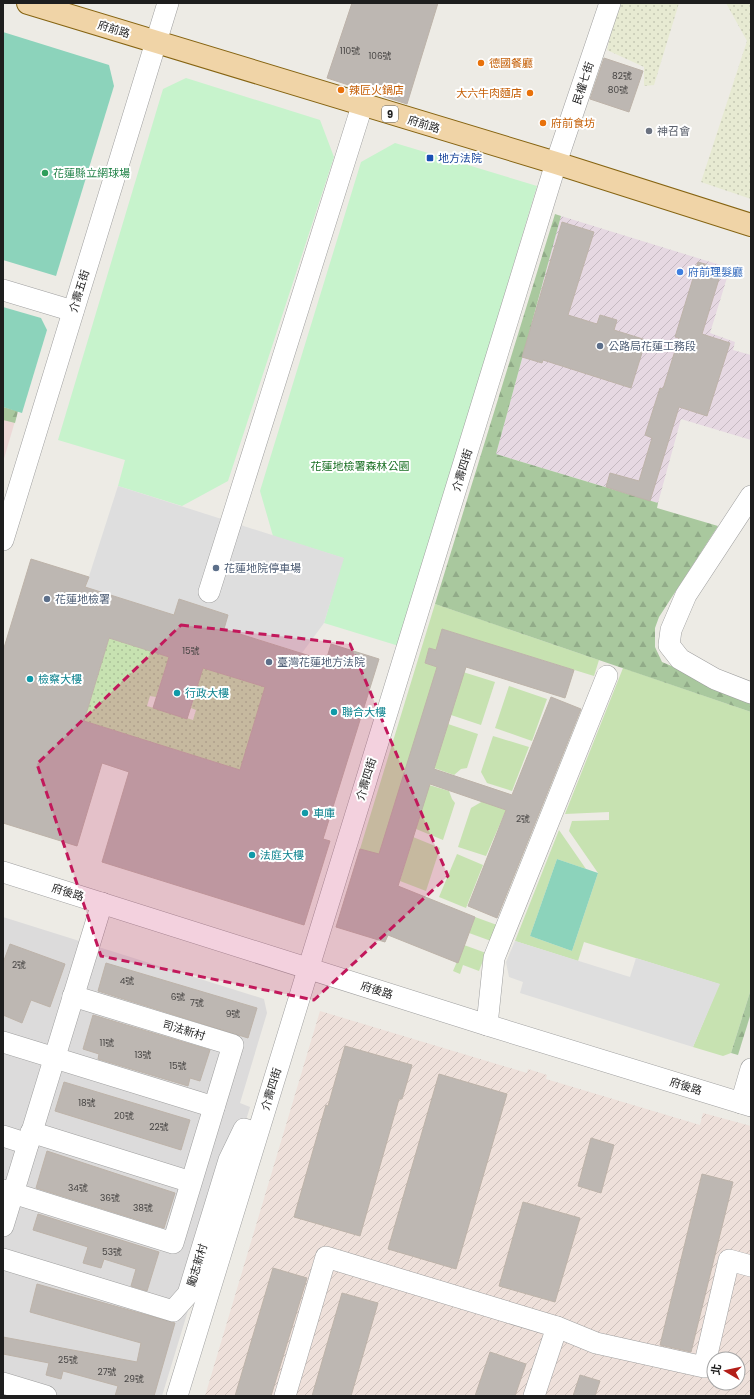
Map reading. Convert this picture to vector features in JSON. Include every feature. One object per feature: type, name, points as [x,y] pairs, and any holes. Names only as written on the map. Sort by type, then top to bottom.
[{"type":"main road","name":"府前路","points":[[28,3],[362,106],[556,163],[751,225]]},
{"type":"street","name":"介壽五街","points":[[3,540],[168,3]]},
{"type":"street","name":"民權七街","points":[[556,163],[610,3]]},
{"type":"street","points":[[209,592],[362,106]]},
{"type":"street","name":"介壽四街","points":[[177,1396],[556,163]]},
{"type":"street","points":[[3,290],[73,311]]},
{"type":"street","points":[[751,496],[686,595],[671,630],[669,645],[680,659],[715,679],[751,693]]},
{"type":"street","points":[[487,1025],[494,958],[607,676]]},
{"type":"street","name":"府後路","points":[[3,872],[487,1025],[746,1104]]},
{"type":"street","points":[[3,1226],[8,1192],[30,1138],[102,903]]},
{"type":"street","name":"司法新村","points":[[8,1192],[173,1243],[233,1045],[73,996]]},
{"type":"street","points":[[3,1042],[214,1107]]},
{"type":"street","points":[[746,1104],[751,1069]]},
{"type":"street","name":"勵志新村","points":[[3,1259],[173,1311],[188,1294],[232,1154],[244,1129],[257,1133]]},
{"type":"street","points":[[3,1136],[30,1138],[191,1182]]},
{"type":"street","points":[[285,1396],[326,1257],[557,1327],[596,1343],[704,1367],[729,1260],[751,1266]]},
{"type":"street","points":[[534,1396],[557,1327]]},
{"type":"street","points":[[3,1383],[46,1396]]},
{"type":"highlighted area","points":[[181,625],[350,644],[448,876],[314,1000],[101,956],[37,764]]},
{"type":"shaded area","name":"公路局花蓮工務段","points":[[561,216],[730,268],[710,333],[735,342],[733,350],[751,355],[751,440],[681,419],[658,503],[496,454]]},
{"type":"shaded area","points":[[3,407],[18,411],[3,462]]},
{"type":"shaded area","name":"花蓮地院停車場","points":[[118,486],[344,558],[324,623],[302,653],[224,629],[228,615],[179,599],[174,615],[95,590],[83,595]]},
{"type":"shaded area","points":[[3,917],[264,999],[267,1013],[240,1103],[250,1107],[162,1396],[3,1396]]},
{"type":"shaded area","points":[[515,941],[630,977],[636,958],[720,984],[693,1047],[520,993],[523,982],[509,977],[506,962]]},
{"type":"shaded area","points":[[320,1011],[527,1073],[528,1069],[547,1075],[546,1079],[700,1125],[703,1113],[751,1126],[751,1396],[205,1396]]},
{"type":"green space","points":[[618,3],[679,3],[654,85],[644,86],[644,67],[607,50]]},
{"type":"green space","points":[[726,3],[751,3],[751,199],[701,182],[747,41]]},
{"type":"green space","name":"花蓮縣立網球場","points":[[3,32],[109,65],[114,86],[56,276],[3,260]]},
{"type":"green space","points":[[186,78],[320,120],[334,157],[228,481],[182,506],[118,486],[125,460],[58,440],[163,89]]},
{"type":"green space","name":"花蓮地檢署森林公園","points":[[395,143],[537,186],[399,646],[324,623],[343,558],[273,536],[260,491],[361,162]]},
{"type":"green space","points":[[555,214],[561,216],[496,454],[658,503],[657,508],[718,526],[659,617],[655,628],[655,647],[662,662],[731,691],[751,702],[751,712],[435,604]]},
{"type":"green space","points":[[3,307],[41,318],[47,330],[22,413],[3,407]]},
{"type":"green space","points":[[3,407],[18,411],[15,423],[3,420]]},
{"type":"green space","points":[[435,604],[599,660],[594,676],[442,629],[439,640],[463,647],[442,652],[429,648],[425,663],[437,667],[398,860],[360,849]]},
{"type":"green space","points":[[109,638],[169,657],[156,697],[150,696],[147,706],[193,720],[196,710],[191,708],[203,668],[265,687],[240,770],[84,721]]},
{"type":"green space","points":[[623,668],[751,712],[751,989],[731,1053],[723,1056],[693,1047],[719,984],[584,942],[578,961],[515,941],[559,830],[586,869],[557,859],[530,936],[572,951],[598,873],[569,831],[572,821],[609,820],[609,812],[565,814]]},
{"type":"green space","points":[[463,672],[495,682],[481,725],[451,715]]},
{"type":"green space","points":[[509,686],[547,699],[532,741],[495,728]]},
{"type":"green space","points":[[448,724],[478,734],[467,768],[461,769],[454,775],[434,768]]},
{"type":"green space","points":[[493,736],[529,747],[512,791],[487,783],[481,772]]},
{"type":"green space","points":[[429,785],[449,791],[455,803],[443,840],[416,829]]},
{"type":"green space","points":[[483,801],[506,810],[486,856],[458,847],[471,808]]},
{"type":"green space","points":[[413,837],[440,848],[426,891],[400,881]]},
{"type":"green space","points":[[457,854],[483,865],[466,908],[439,897]]},
{"type":"green space","points":[[557,859],[598,873],[572,951],[530,936]]},
{"type":"green space","points":[[475,917],[497,925],[491,941],[469,933]]},
{"type":"green space","points":[[464,945],[486,953],[479,971],[463,965],[460,974],[453,971]]},
{"type":"green space","points":[[751,989],[751,1013],[738,1055],[731,1053]]},
{"type":"building","points":[[352,3],[438,3],[407,104],[327,78]]},
{"type":"building","points":[[604,58],[643,71],[629,112],[590,99]]},
{"type":"building","points":[[562,222],[594,232],[568,315],[597,324],[600,315],[617,320],[614,330],[646,340],[631,388],[543,360],[542,363],[522,357]]},
{"type":"building","points":[[698,262],[722,269],[702,334],[730,343],[707,416],[679,407],[650,501],[606,487],[610,473],[639,481],[652,438],[645,435],[660,388],[663,389],[679,338],[675,337]]},
{"type":"building","points":[[31,559],[89,577],[85,587],[174,615],[179,599],[228,615],[224,629],[326,661],[331,644],[379,659],[323,839],[330,841],[304,925],[102,862],[129,772],[102,763],[77,846],[3,823],[3,651]],"holes":[[[109,638],[169,657],[153,708],[187,719],[203,668],[265,687],[240,770],[84,721]]]},
{"type":"building","points":[[442,629],[574,670],[565,698],[466,667],[434,769],[512,795],[551,697],[581,709],[497,918],[468,906],[506,810],[430,784],[398,886],[475,917],[458,963],[388,935],[385,942],[336,927],[360,849],[379,854],[437,667],[425,663],[429,648],[436,650]]},
{"type":"building","points":[[10,944],[65,964],[50,1007],[31,1000],[22,1023],[3,1015],[3,963]]},
{"type":"building","points":[[106,963],[257,1008],[248,1038],[98,991]]},
{"type":"building","points":[[93,1015],[210,1050],[200,1081],[190,1078],[188,1086],[98,1059],[99,1054],[83,1049]]},
{"type":"building","points":[[345,1046],[412,1065],[402,1099],[399,1099],[360,1236],[294,1217],[326,1105],[328,1106]]},
{"type":"building","points":[[439,1074],[507,1094],[456,1269],[388,1249]]},
{"type":"building","points":[[64,1082],[190,1120],[181,1150],[55,1111]]},
{"type":"building","points":[[591,1138],[614,1145],[601,1193],[578,1186]]},
{"type":"building","points":[[47,1151],[175,1193],[164,1228],[36,1188]]},
{"type":"building","points":[[702,1174],[733,1182],[691,1352],[660,1345]]},
{"type":"building","points":[[523,1202],[580,1218],[555,1302],[499,1286]]},
{"type":"building","points":[[38,1214],[159,1252],[147,1291],[131,1286],[136,1269],[104,1259],[101,1268],[83,1263],[88,1247],[33,1230]]},
{"type":"building","points":[[273,1268],[307,1278],[271,1396],[235,1396]]},
{"type":"building","points":[[37,1284],[175,1323],[154,1396],[115,1396],[118,1386],[63,1371],[61,1379],[46,1375],[49,1363],[3,1354],[3,1337],[137,1362],[141,1343],[30,1312]]},
{"type":"building","points":[[342,1293],[378,1303],[351,1396],[312,1396]]},
{"type":"building","points":[[490,1352],[526,1364],[515,1396],[475,1396]]},
{"type":"building","points":[[580,1375],[600,1381],[595,1396],[573,1396]]},
{"type":"place","name":"德國餐廳","points":[[481,63]]},
{"type":"place","name":"辣匠火鍋店","points":[[341,90]]},
{"type":"place","name":"大六牛肉麵店","points":[[530,93]]},
{"type":"place","name":"府前食坊","points":[[543,123]]},
{"type":"place","name":"神召會","points":[[649,131]]},
{"type":"place","name":"地方法院","points":[[430,158]]},
{"type":"place","name":"花蓮縣立網球場","points":[[45,173]]},
{"type":"place","name":"府前理髮廳","points":[[680,272]]},
{"type":"place","name":"公路局花蓮工務段","points":[[600,346]]},
{"type":"place","name":"花蓮地院停車場","points":[[216,568]]},
{"type":"place","name":"花蓮地檢署","points":[[47,599]]},
{"type":"place","name":"臺灣花蓮地方法院","points":[[269,662]]},
{"type":"place","name":"檢察大樓","points":[[30,679]]},
{"type":"place","name":"行政大樓","points":[[177,693]]},
{"type":"place","name":"聯合大樓","points":[[334,712]]},
{"type":"place","name":"車庫","points":[[305,813]]},
{"type":"place","name":"法庭大樓","points":[[252,855]]}]
